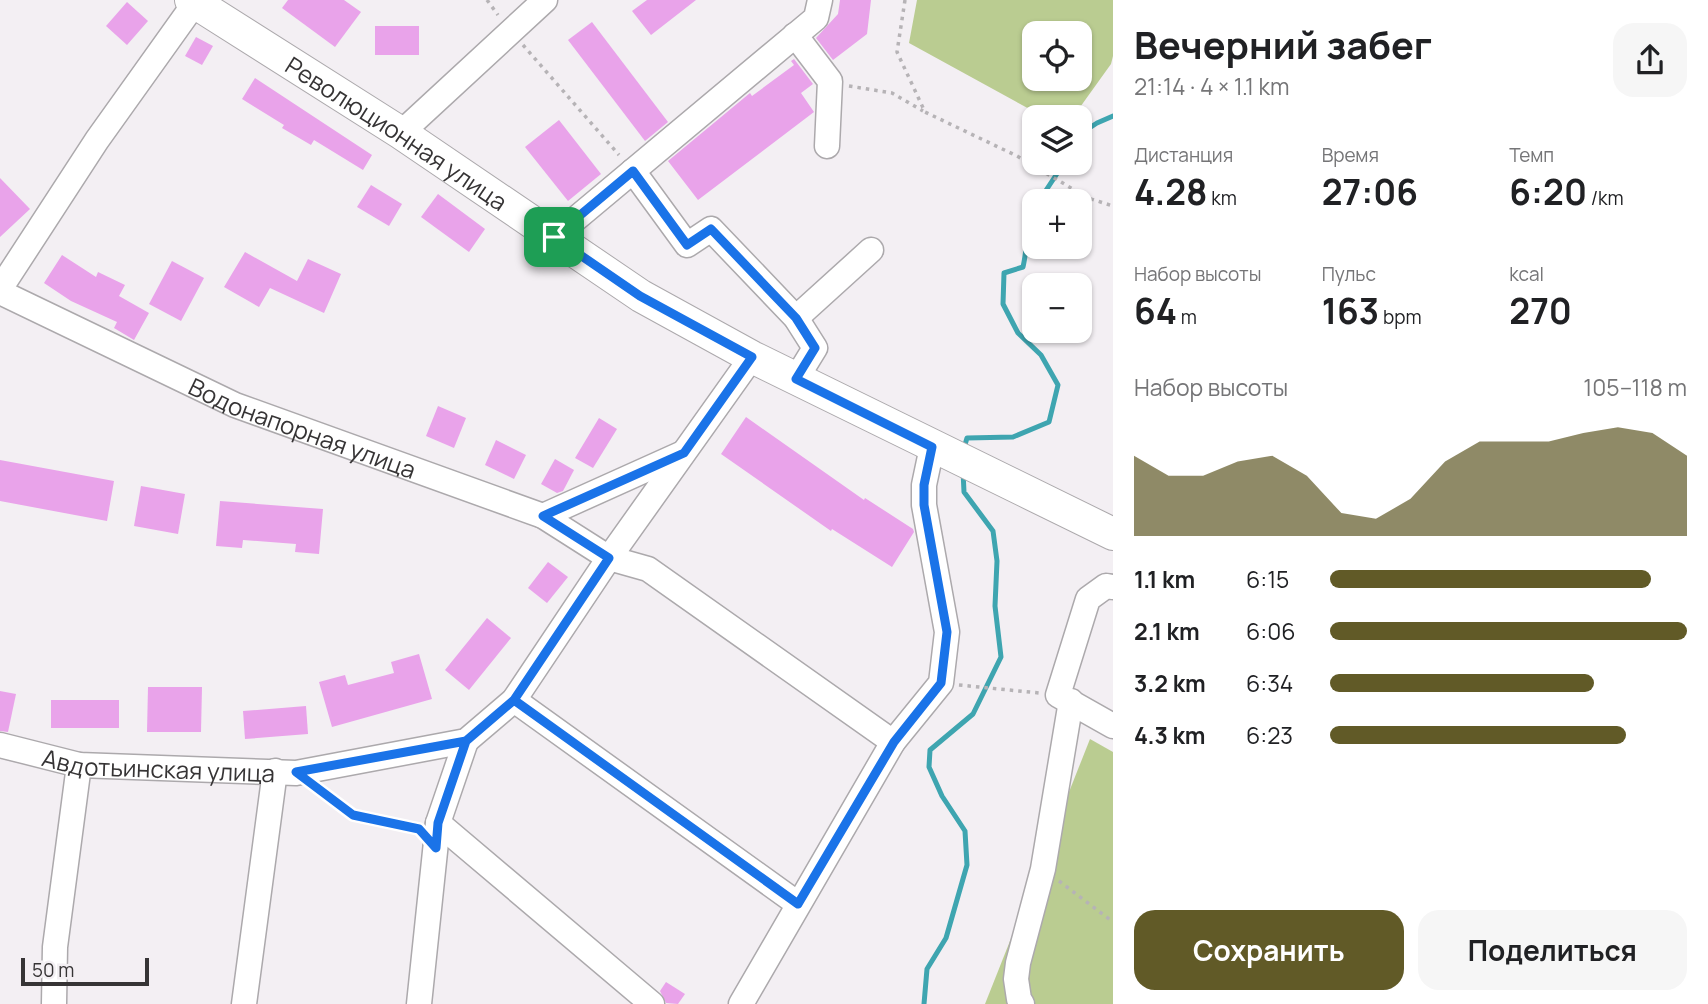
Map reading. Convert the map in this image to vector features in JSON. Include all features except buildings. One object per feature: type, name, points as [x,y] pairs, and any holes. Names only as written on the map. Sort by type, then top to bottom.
[{"type":"main road","name":"Революционная улица","points":[[194,1],[401,133],[640,296],[752,357],[1113,534]]},
{"type":"street","points":[[401,133],[545,0]]},
{"type":"street","points":[[554,237],[816,18],[820,0]]},
{"type":"street","points":[[0,290],[97,139],[194,1]]},
{"type":"street","points":[[795,35],[830,81],[827,146]]},
{"type":"street","points":[[633,171],[687,245],[711,229],[796,318],[815,348],[796,379]]},
{"type":"street","points":[[796,318],[871,250]]},
{"type":"street","name":"Водонапорная улица","points":[[0,290],[234,405],[543,516],[609,558],[648,569],[894,742]]},
{"type":"street","points":[[419,1004],[438,823],[466,741],[514,700],[609,558],[752,357]]},
{"type":"street","points":[[741,1004],[894,742],[941,683],[947,632],[924,505],[924,485],[932,447]]},
{"type":"street","points":[[543,516],[684,453]]},
{"type":"street","points":[[1022,1004],[1016,979],[1018,963],[1043,869],[1064,698],[1088,599],[1106,586],[1113,587]]},
{"type":"street","points":[[1064,698],[1113,726]]},
{"type":"street","points":[[514,700],[798,904]]},
{"type":"street","name":"Авдотьинская улица","points":[[0,746],[79,765],[286,772],[466,741]]},
{"type":"street","points":[[54,1004],[55,947],[79,765]]},
{"type":"street","points":[[244,1004],[286,772]]},
{"type":"street","points":[[438,823],[652,1004]]},
{"type":"path","points":[[905,0],[897,52],[925,112]]},
{"type":"path","points":[[511,31],[633,171]]},
{"type":"path","points":[[830,81],[892,93],[925,112],[1017,156],[1088,198],[1113,206]]},
{"type":"path","points":[[974,686],[1064,698]]},
{"type":"path","points":[[286,772],[353,815],[419,829],[436,848]]},
{"type":"path","points":[[1043,869],[1113,922]]},
{"type":"green space","points":[[917,0],[1113,0],[1113,56],[1111,64],[1092,90],[1092,21],[1022,21],[1022,91],[1092,91],[1082,105],[1022,105],[909,43]]},
{"type":"green space","points":[[1090,739],[1113,752],[1113,1004],[985,1004]]},
{"type":"waterway","points":[[1092,126],[1113,116]]},
{"type":"waterway","points":[[1047,189],[1056,175]]},
{"type":"waterway","points":[[964,448],[967,438],[1013,437],[1049,422],[1058,385],[1041,355],[1018,333],[1003,304],[1004,273],[1023,267],[1024,259]]},
{"type":"waterway","points":[[924,1004],[927,969],[946,938],[967,865],[965,831],[942,796],[929,767],[930,750],[973,714],[1001,657],[995,606],[997,561],[993,531],[964,492],[963,471]]},
{"type":"route","points":[[554,237],[633,171],[687,245],[711,229],[796,318],[815,348],[796,379],[932,447],[924,485],[924,505],[947,632],[941,683],[894,742],[798,904],[514,700],[466,741],[438,823],[436,848],[419,829],[353,815],[296,772],[466,741],[514,700],[609,558],[543,516],[684,453],[752,357],[640,296],[554,237]]}]
